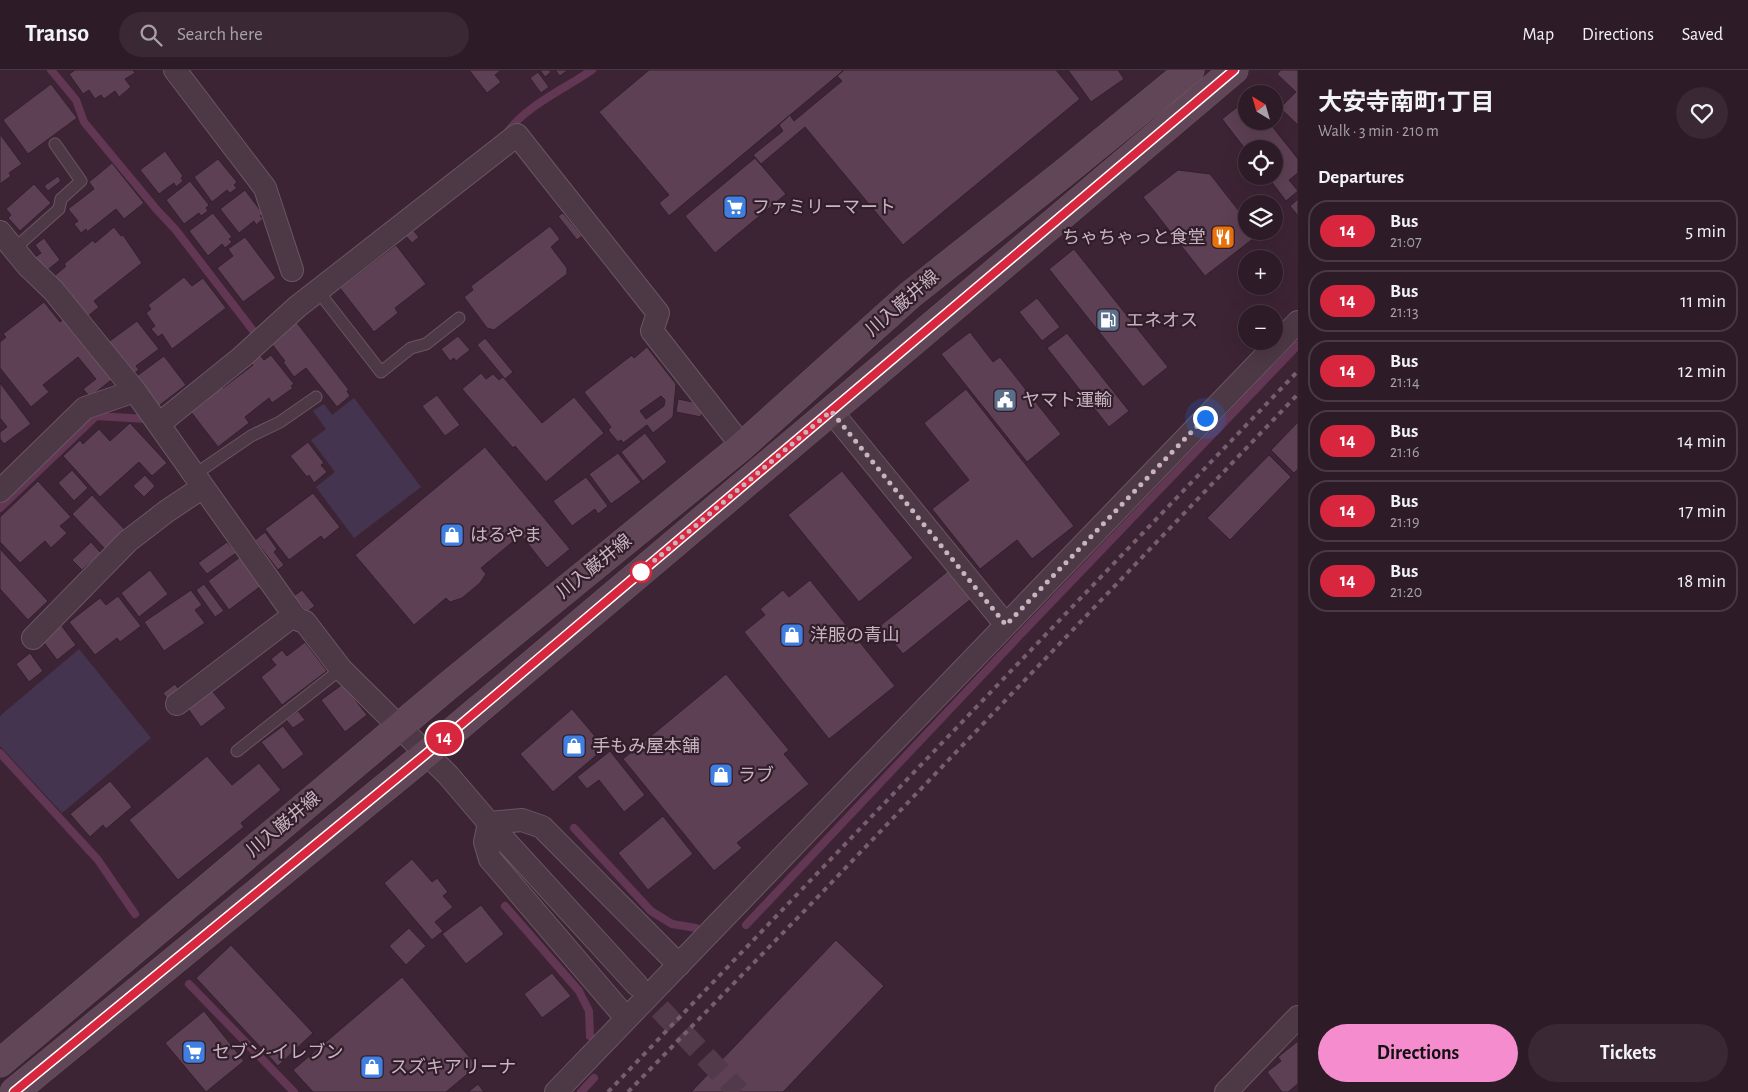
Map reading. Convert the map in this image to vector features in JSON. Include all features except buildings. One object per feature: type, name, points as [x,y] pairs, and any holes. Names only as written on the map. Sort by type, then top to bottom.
[{"type":"main road","name":"川入巌井線","points":[[0,1064],[399,727],[742,446],[910,295],[1190,70]]},
{"type":"main road","name":"川入巌井線","points":[[14,1092],[426,754],[1234,70]]},
{"type":"street","points":[[175,70],[265,188],[292,270]]},
{"type":"street","points":[[154,417],[242,357],[297,307],[517,134],[658,313],[652,331],[742,446]]},
{"type":"street","points":[[0,232],[27,266],[53,290],[136,391],[294,615],[299,620],[305,622],[341,669],[448,776],[637,985]]},
{"type":"street","points":[[556,1092],[1298,322]]},
{"type":"street","points":[[0,491],[85,408],[136,391]]},
{"type":"street","points":[[831,411],[1006,625]]},
{"type":"street","points":[[33,638],[128,541],[167,511],[198,481]]},
{"type":"street","points":[[177,704],[294,615]]},
{"type":"street","points":[[489,823],[522,820],[542,827],[679,965]]},
{"type":"street","points":[[489,823],[485,842],[490,859],[626,1018]]},
{"type":"street","points":[[1226,1092],[1298,1017]]},
{"type":"lane","points":[[14,249],[59,208],[61,199],[81,181],[55,144]]},
{"type":"lane","points":[[318,291],[380,372],[411,348],[426,344],[459,318]]},
{"type":"lane","points":[[198,481],[251,436],[280,422],[316,397]]},
{"type":"lane","points":[[238,751],[341,669]]},
{"type":"shaded area","points":[[354,398],[421,487],[354,538],[316,487],[335,472],[311,440],[326,429],[313,411],[324,404],[332,415]]},
{"type":"shaded area","points":[[79,649],[151,738],[62,813],[0,746],[0,716]]},
{"type":"waterway","points":[[51,70],[76,100],[84,122],[175,229],[255,333]]},
{"type":"waterway","points":[[507,133],[514,124],[535,106],[592,70]]},
{"type":"waterway","points":[[746,925],[1298,345]]},
{"type":"waterway","points":[[0,508],[96,416],[147,419],[150,417]]},
{"type":"waterway","points":[[0,753],[98,860],[135,914]]},
{"type":"waterway","points":[[574,828],[651,911],[672,924],[696,928]]},
{"type":"waterway","points":[[505,906],[579,991],[589,1011],[590,1036]]},
{"type":"waterway","points":[[189,984],[294,1092]]},
{"type":"waterway","points":[[581,1092],[594,1078]]},
{"type":"tunnel","points":[[637,985],[739,1092]]},
{"type":"railway","points":[[608,1092],[1298,371]]},
{"type":"railway","points":[[628,1092],[812,903],[1298,394]]},
{"type":"bus line","name":"14","points":[[14,1092],[426,754],[1234,70]]},
{"type":"place","name":"ファミリーマート","points":[[735,207]]},
{"type":"place","name":"ちゃちゃっと食堂","points":[[1223,237]]},
{"type":"place","name":"エネオス","points":[[1108,320]]},
{"type":"place","name":"ヤマト運輸","points":[[1005,400]]},
{"type":"place","name":"はるやま","points":[[452,535]]},
{"type":"place","name":"洋服の青山","points":[[792,635]]},
{"type":"place","name":"手もみ屋本舗","points":[[574,746]]},
{"type":"place","name":"ラブ","points":[[721,775]]},
{"type":"place","name":"セブン-イレブン","points":[[194,1052]]},
{"type":"place","name":"スズキアリーナ","points":[[372,1067]]},
{"type":"route","points":[[641,572],[831,411],[1006,625],[1205,418]]}]
